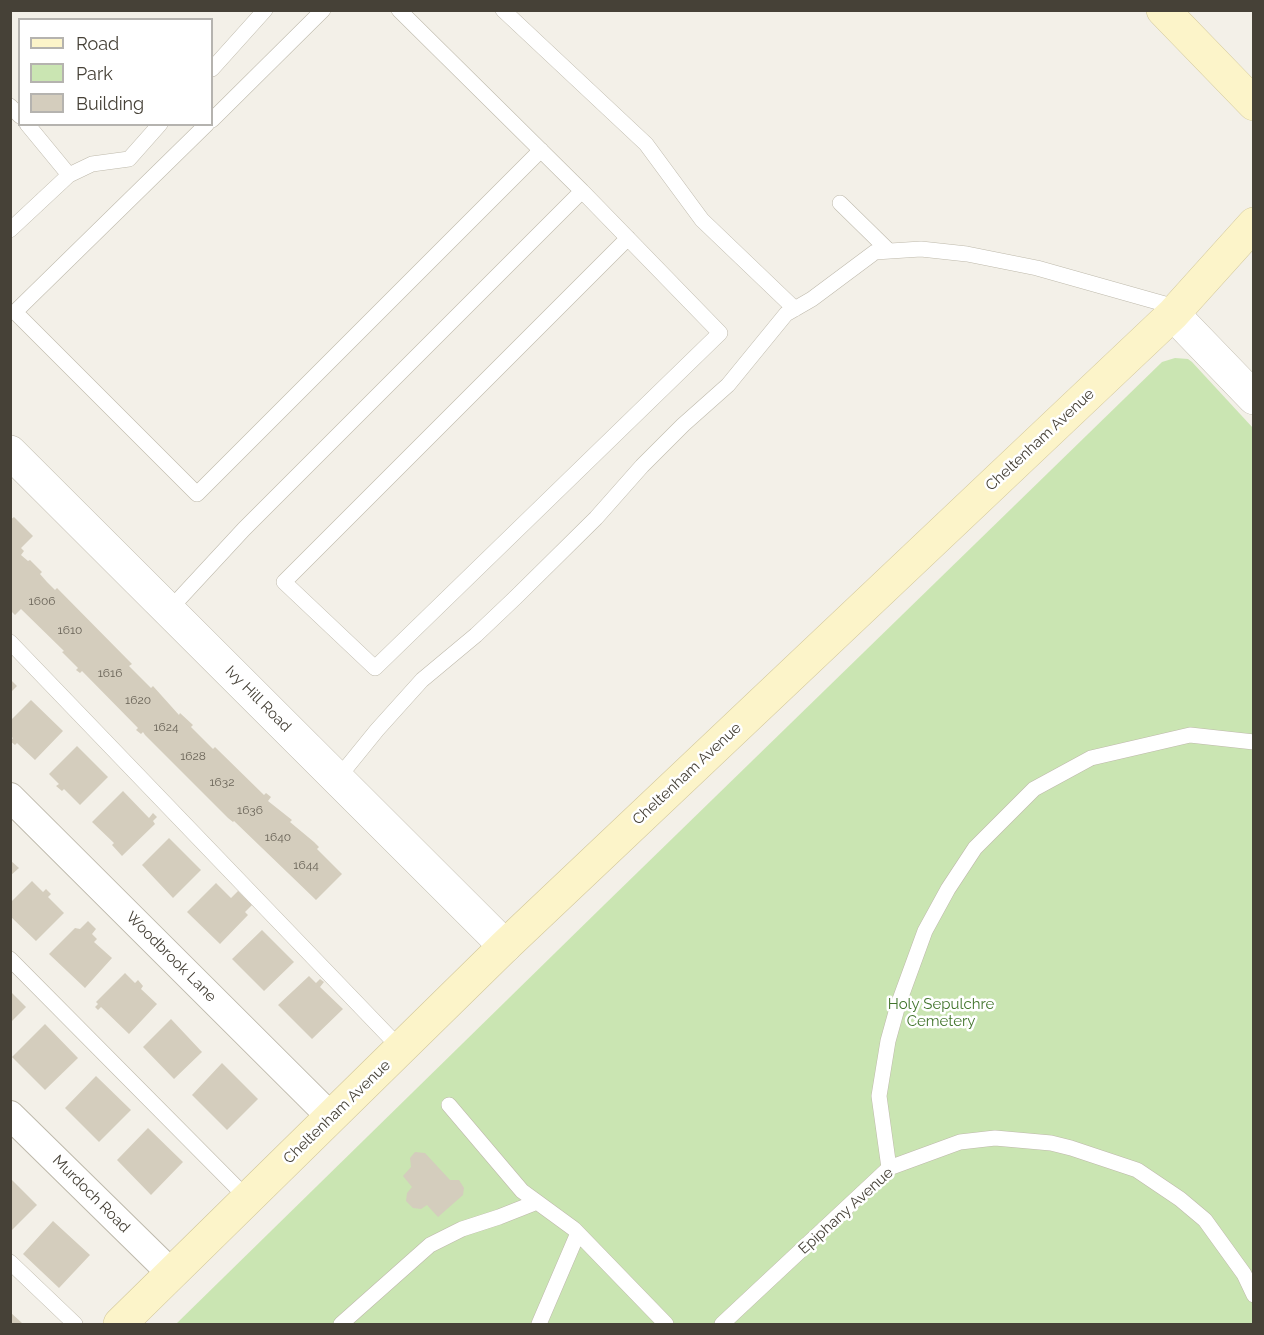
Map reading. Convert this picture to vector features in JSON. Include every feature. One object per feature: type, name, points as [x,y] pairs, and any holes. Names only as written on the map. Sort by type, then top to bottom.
[{"type":"main road","points":[[1163,10],[1254,104]]},
{"type":"main road","name":"Cheltenham Avenue","points":[[120,1324],[505,946],[1176,311],[1254,224]]},
{"type":"street","points":[[1176,311],[1254,398]]},
{"type":"street","name":"Ivy Hill Road","points":[[12,456],[505,946]]},
{"type":"street","name":"Woodbrook Lane","points":[[10,797],[332,1117]]},
{"type":"street","name":"Murdoch Road","points":[[10,1115],[172,1274]]},
{"type":"lane","points":[[213,68],[265,10]]},
{"type":"lane","points":[[213,119],[323,10]]},
{"type":"lane","points":[[399,10],[582,191],[628,238],[720,333],[375,669],[284,582],[628,238]]},
{"type":"lane","points":[[503,10],[646,144],[702,220],[795,309]]},
{"type":"lane","points":[[29,126],[69,174]]},
{"type":"lane","points":[[10,230],[69,174],[92,164],[129,159],[158,126]]},
{"type":"lane","points":[[205,126],[15,312],[197,494],[541,150]]},
{"type":"lane","points":[[169,610],[253,521],[582,191]]},
{"type":"lane","points":[[840,203],[889,251]]},
{"type":"lane","points":[[338,778],[422,680],[476,635],[596,518],[642,466],[728,385],[786,314],[875,252],[921,249],[1037,268],[1176,311]]},
{"type":"lane","points":[[10,642],[401,1048]]},
{"type":"lane","points":[[889,1168],[879,1096],[893,1023],[924,931],[948,889],[975,849],[1034,789],[1090,758],[1190,735],[1254,742]]},
{"type":"lane","points":[[10,959],[248,1199]]},
{"type":"lane","points":[[449,1105],[522,1191],[578,1233],[666,1324]]},
{"type":"lane","name":"Epiphany Avenue","points":[[722,1324],[889,1168],[960,1142],[995,1138],[1061,1145],[1137,1170],[1180,1199],[1205,1220],[1244,1274],[1254,1295]]},
{"type":"lane","points":[[340,1324],[430,1245],[462,1229],[537,1202]]},
{"type":"lane","points":[[539,1324],[578,1233]]},
{"type":"lane","points":[[10,1262],[75,1324]]},
{"type":"green space","name":"Holy Sepulchre Cemetery","points":[[1175,358],[1188,359],[1192,362],[1253,428],[1253,1324],[176,1324],[1162,362]]},
{"type":"building","points":[[14,517],[33,536],[21,548],[24,551],[21,555],[42,572],[40,574],[47,582],[55,590],[57,588],[132,664],[129,666],[151,688],[153,686],[179,715],[180,713],[193,725],[191,727],[213,749],[215,747],[264,795],[266,793],[271,797],[268,801],[292,820],[290,822],[319,847],[317,849],[342,874],[316,900],[234,821],[228,818],[143,732],[141,734],[136,730],[138,728],[82,671],[80,673],[76,670],[78,668],[62,652],[64,651],[21,609],[15,615],[10,610],[10,528],[12,526],[10,520]]},
{"type":"building","points":[[10,679],[17,686],[10,693]]},
{"type":"building","points":[[31,700],[63,731],[35,760],[17,743],[15,745],[10,741],[13,738],[10,736],[10,721]]},
{"type":"building","points":[[77,746],[108,777],[80,805],[64,789],[62,791],[56,786],[59,784],[49,774]]},
{"type":"building","points":[[123,791],[149,818],[153,813],[157,817],[153,821],[155,824],[122,856],[112,845],[114,843],[92,822]]},
{"type":"building","points":[[169,838],[201,870],[173,898],[142,865]]},
{"type":"building","points":[[10,860],[19,868],[10,876]]},
{"type":"building","points":[[32,881],[43,892],[46,889],[51,894],[48,897],[64,913],[36,941],[10,916],[10,903]]},
{"type":"building","points":[[216,883],[231,898],[238,891],[252,905],[245,912],[248,915],[220,944],[187,912]]},
{"type":"building","points":[[88,921],[96,929],[92,934],[97,939],[94,942],[112,958],[85,988],[49,954],[75,928],[80,929]]},
{"type":"building","points":[[262,930],[294,962],[264,991],[232,959]]},
{"type":"building","points":[[125,973],[135,983],[138,980],[143,986],[141,989],[157,1004],[129,1034],[101,1007],[98,1010],[95,1007],[98,1004],[96,1002]]},
{"type":"building","points":[[309,976],[316,983],[320,979],[324,982],[320,987],[343,1009],[312,1039],[278,1005]]},
{"type":"building","points":[[10,991],[26,1007],[10,1023]]},
{"type":"building","points":[[171,1019],[202,1052],[174,1079],[143,1047]]},
{"type":"building","points":[[45,1024],[78,1058],[45,1090],[12,1057]]},
{"type":"building","points":[[222,1063],[258,1099],[227,1130],[192,1095]]},
{"type":"building","points":[[96,1076],[131,1110],[99,1142],[65,1108]]},
{"type":"building","points":[[148,1128],[183,1162],[151,1195],[117,1160]]},
{"type":"building","points":[[415,1152],[425,1153],[450,1180],[459,1180],[464,1188],[463,1195],[438,1217],[427,1205],[421,1209],[413,1208],[406,1201],[407,1193],[412,1187],[403,1176],[411,1167],[410,1158]]},
{"type":"building","points":[[10,1178],[37,1205],[10,1232]]},
{"type":"building","points":[[53,1221],[90,1255],[59,1288],[23,1254]]},
{"type":"building","points":[[10,1312],[22,1323],[10,1324]]}]
